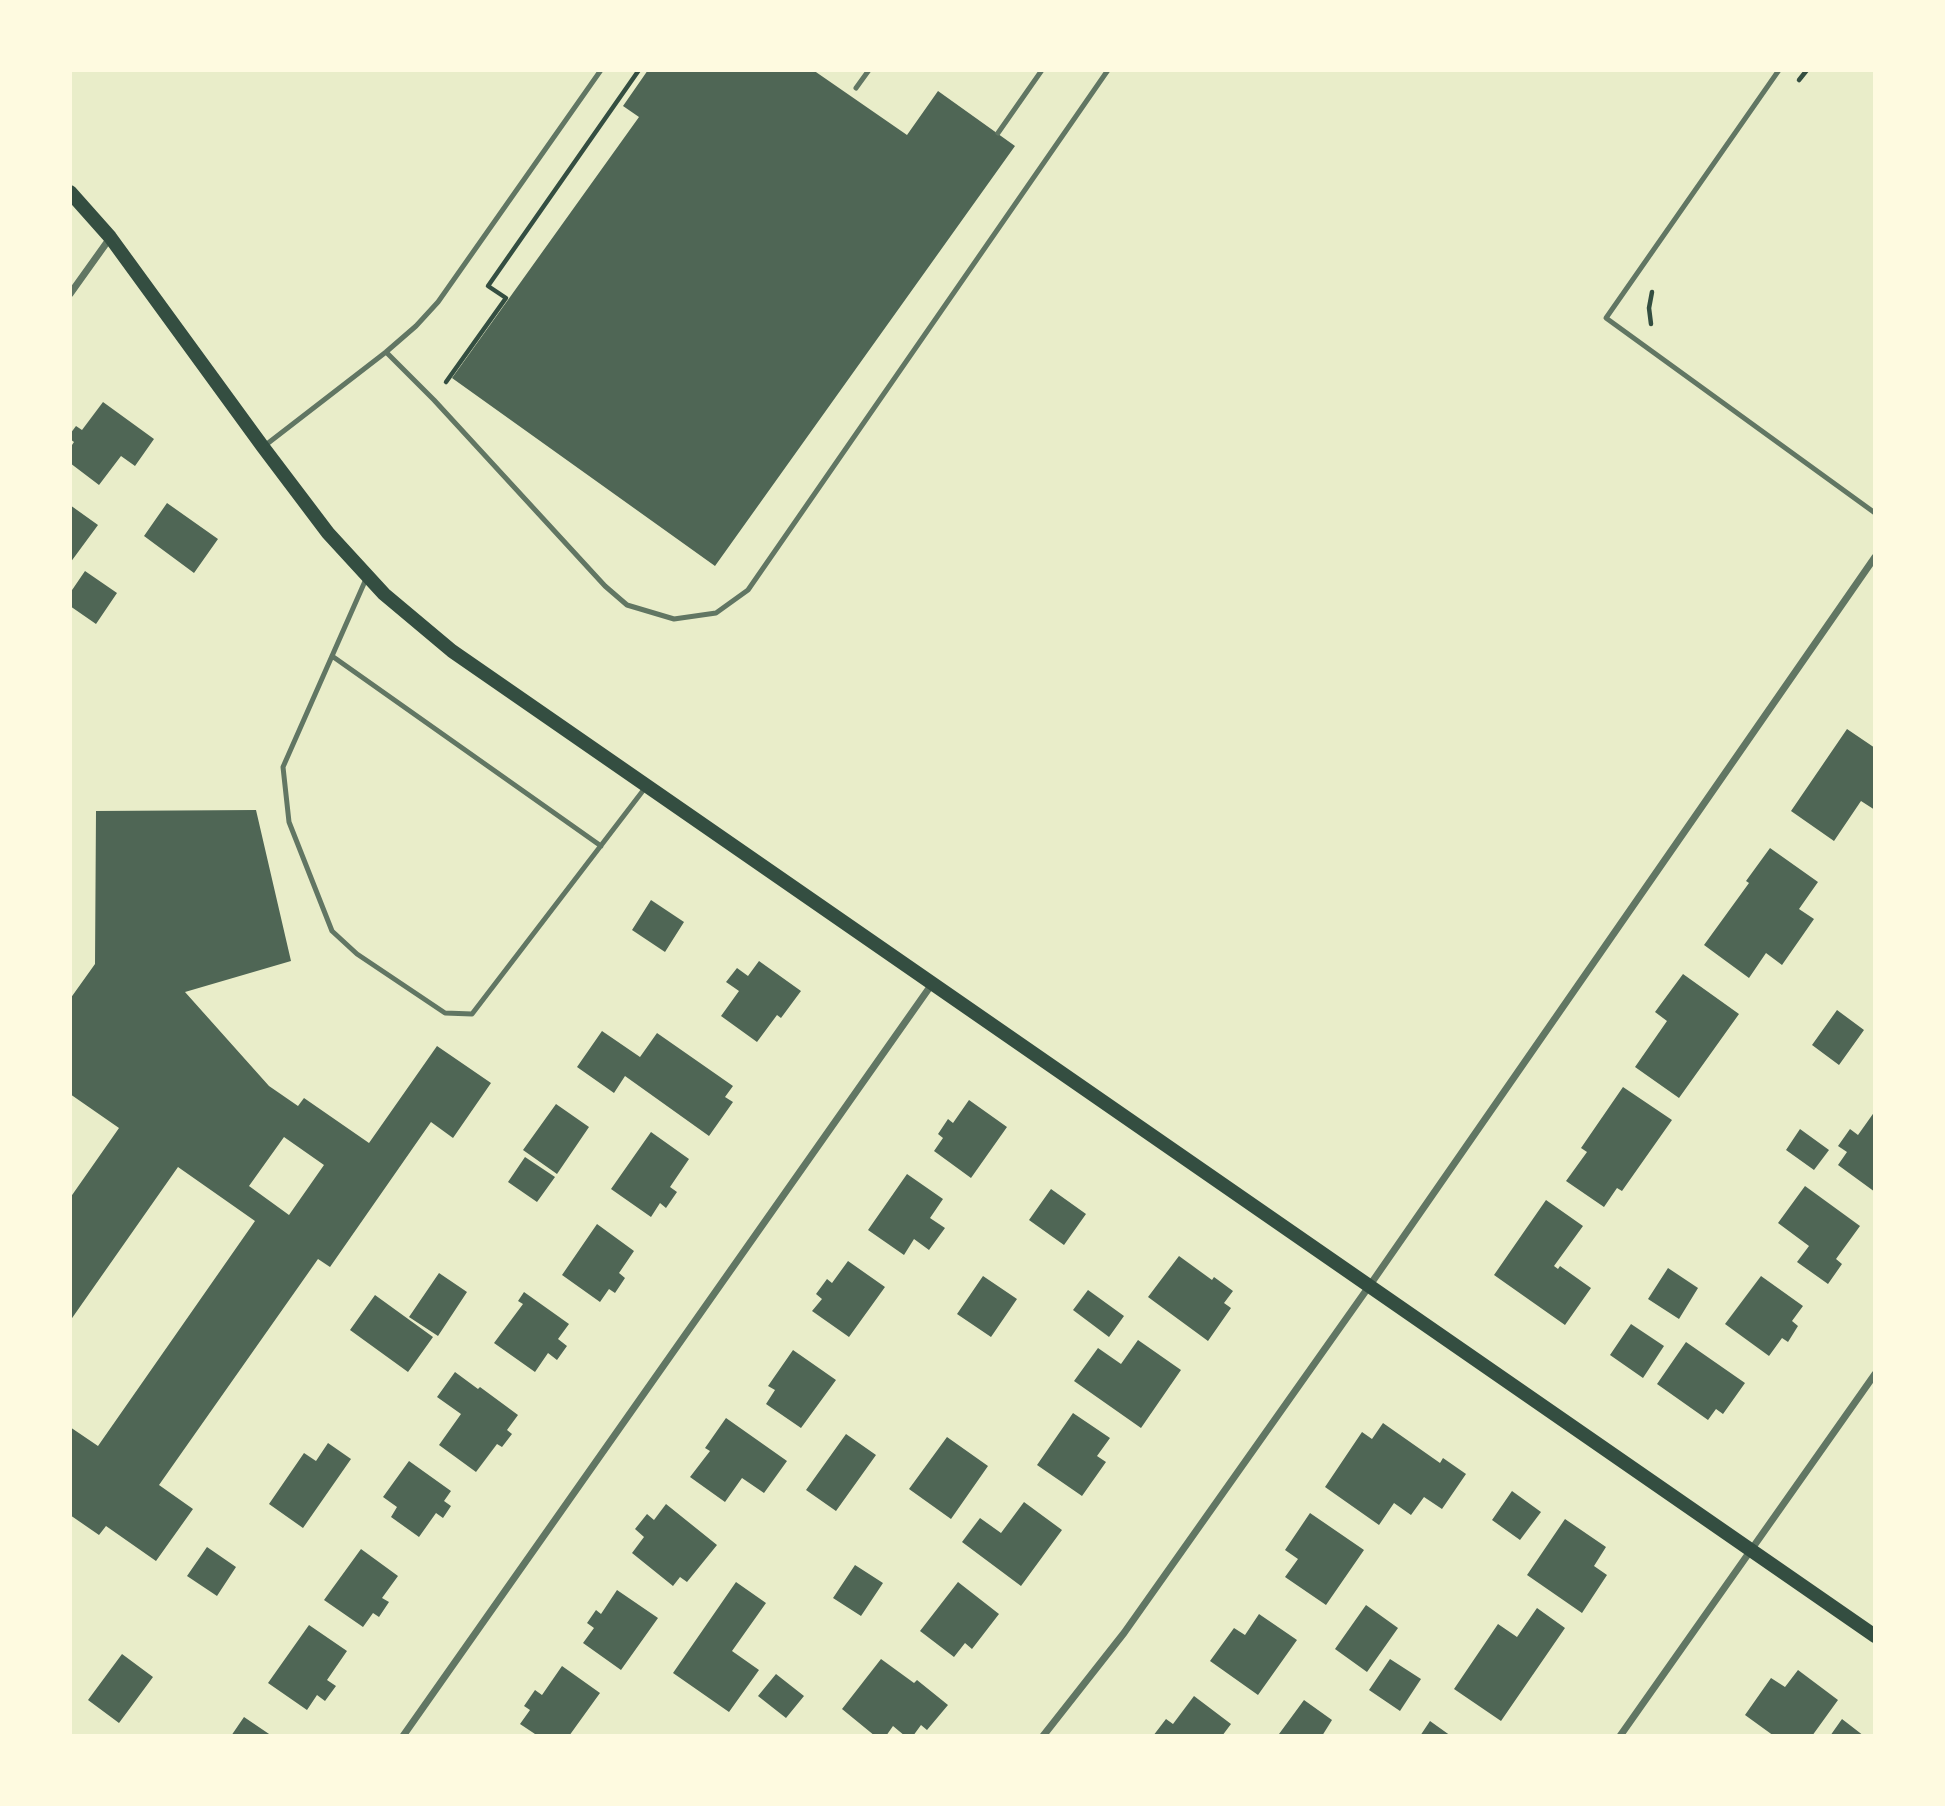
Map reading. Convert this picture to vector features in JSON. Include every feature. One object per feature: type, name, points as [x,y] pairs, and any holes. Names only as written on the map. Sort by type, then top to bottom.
[{"type":"main road","points":[[70,192],[110,237],[262,447],[328,533],[384,594],[452,651],[1875,1636]]},
{"type":"street","points":[[70,294],[110,237]]},
{"type":"street","points":[[1043,1736],[1124,1633],[1370,1286],[1875,557]]},
{"type":"street","points":[[403,1736],[932,984]]},
{"type":"street","points":[[1620,1736],[1875,1374]]},
{"type":"lane","points":[[262,447],[386,352],[438,302],[601,70]]},
{"type":"lane","points":[[856,88],[869,70]]},
{"type":"lane","points":[[998,133],[1042,70]]},
{"type":"lane","points":[[386,352],[434,400],[605,586],[627,605],[674,619],[716,613],[748,590],[1108,70]]},
{"type":"lane","points":[[1779,70],[1606,318],[1875,513]]},
{"type":"lane","points":[[367,576],[283,766],[289,822],[298,846],[332,931],[357,954],[445,1013],[472,1014],[646,786]]},
{"type":"lane","points":[[332,656],[601,846]]},
{"type":"path","points":[[434,400],[506,298],[488,286],[639,70]]},
{"type":"path","points":[[1799,81],[1807,70]]},
{"type":"path","points":[[1653,328],[1649,308],[1658,281]]},
{"type":"building","points":[[648,70],[813,70],[907,135],[938,91],[1015,146],[715,566],[452,378],[639,117],[623,106]]},
{"type":"building","points":[[103,402],[154,439],[135,466],[121,456],[99,485],[70,463],[70,448],[74,442],[70,439],[70,434],[76,426],[82,430]]},
{"type":"building","points":[[167,503],[218,539],[194,573],[144,536]]},
{"type":"building","points":[[70,505],[98,525],[70,563]]},
{"type":"building","points":[[85,571],[117,593],[96,624],[70,606],[70,593]]},
{"type":"building","points":[[1847,729],[1875,748],[1875,810],[1861,801],[1834,841],[1791,811]]},
{"type":"building","points":[[256,810],[291,961],[185,992],[269,1086],[298,1106],[304,1098],[369,1143],[437,1046],[491,1083],[453,1138],[431,1122],[330,1267],[318,1259],[159,1485],[193,1509],[156,1561],[106,1526],[99,1535],[70,1515],[70,1427],[98,1446],[255,1221],[178,1167],[70,1321],[70,1198],[119,1128],[70,1094],[70,999],[95,964],[96,811]],"holes":[[[284,1137],[324,1165],[289,1215],[249,1186]]]},
{"type":"building","points":[[1770,848],[1818,882],[1799,909],[1814,919],[1782,965],[1766,953],[1749,978],[1704,945],[1749,883],[1746,881]]},
{"type":"building","points":[[651,900],[684,922],[665,952],[632,930]]},
{"type":"building","points":[[759,961],[801,991],[781,1018],[777,1015],[757,1042],[721,1016],[739,991],[726,982],[737,968],[748,976]]},
{"type":"building","points":[[1683,974],[1739,1014],[1679,1098],[1635,1067],[1667,1021],[1655,1012]]},
{"type":"building","points":[[1837,1010],[1864,1030],[1839,1065],[1812,1045]]},
{"type":"building","points":[[602,1031],[640,1057],[657,1033],[733,1086],[725,1097],[733,1102],[709,1136],[625,1076],[614,1093],[577,1067]]},
{"type":"building","points":[[1623,1087],[1672,1120],[1622,1191],[1617,1188],[1604,1207],[1566,1181],[1587,1152],[1581,1148]]},
{"type":"building","points":[[969,1100],[1007,1127],[971,1178],[934,1151],[943,1138],[938,1134],[948,1119],[953,1123]]},
{"type":"building","points":[[556,1104],[589,1127],[557,1174],[523,1150]]},
{"type":"building","points":[[1875,1111],[1875,1192],[1838,1165],[1847,1152],[1838,1146],[1850,1129],[1858,1135]]},
{"type":"building","points":[[1800,1129],[1829,1150],[1814,1170],[1786,1150]]},
{"type":"building","points":[[651,1132],[689,1159],[670,1187],[677,1192],[666,1208],[660,1203],[651,1217],[611,1189]]},
{"type":"building","points":[[525,1157],[555,1177],[537,1202],[508,1182]]},
{"type":"building","points":[[907,1174],[943,1199],[930,1218],[945,1228],[929,1250],[914,1239],[904,1255],[868,1230]]},
{"type":"building","points":[[1805,1186],[1860,1226],[1836,1259],[1842,1264],[1828,1284],[1797,1262],[1809,1246],[1778,1223]]},
{"type":"building","points":[[1051,1189],[1086,1214],[1064,1245],[1029,1220]]},
{"type":"building","points":[[1546,1200],[1583,1226],[1554,1266],[1558,1269],[1560,1266],[1591,1288],[1565,1325],[1494,1275]]},
{"type":"building","points":[[597,1224],[634,1251],[619,1273],[625,1278],[615,1293],[609,1289],[600,1302],[562,1275]]},
{"type":"building","points":[[1179,1256],[1212,1280],[1214,1277],[1233,1291],[1224,1303],[1231,1308],[1208,1341],[1148,1297]]},
{"type":"building","points":[[848,1261],[885,1287],[849,1337],[812,1311],[822,1299],[816,1294],[827,1279],[832,1283]]},
{"type":"building","points":[[1668,1268],[1698,1288],[1679,1319],[1648,1299]]},
{"type":"building","points":[[439,1273],[467,1292],[438,1336],[409,1317]]},
{"type":"building","points":[[983,1276],[1017,1299],[991,1337],[957,1314]]},
{"type":"building","points":[[1761,1276],[1803,1306],[1792,1321],[1798,1326],[1788,1342],[1782,1338],[1769,1356],[1725,1324]]},
{"type":"building","points":[[1088,1290],[1124,1316],[1109,1337],[1073,1310]]},
{"type":"building","points":[[524,1292],[569,1324],[558,1339],[567,1346],[557,1360],[548,1353],[535,1372],[494,1343],[523,1304],[518,1301]]},
{"type":"building","points":[[375,1295],[433,1337],[408,1372],[350,1330]]},
{"type":"building","points":[[1631,1324],[1664,1346],[1643,1378],[1610,1355]]},
{"type":"building","points":[[1138,1340],[1181,1370],[1141,1428],[1074,1381],[1098,1348],[1121,1364]]},
{"type":"building","points":[[1686,1342],[1745,1383],[1723,1414],[1716,1409],[1708,1420],[1657,1384]]},
{"type":"building","points":[[793,1350],[836,1380],[801,1428],[766,1404],[775,1390],[768,1386]]},
{"type":"building","points":[[455,1372],[518,1415],[507,1430],[512,1434],[502,1447],[497,1444],[476,1472],[439,1445],[461,1414],[437,1397]]},
{"type":"building","points":[[1073,1413],[1110,1438],[1097,1456],[1106,1462],[1082,1496],[1037,1465]]},
{"type":"building","points":[[726,1418],[787,1461],[764,1493],[742,1478],[725,1502],[690,1477],[710,1451],[705,1448]]},
{"type":"building","points":[[1383,1423],[1440,1463],[1443,1458],[1466,1474],[1442,1509],[1424,1497],[1411,1515],[1394,1503],[1379,1525],[1325,1487],[1362,1432],[1372,1439]]},
{"type":"building","points":[[846,1434],[876,1455],[836,1511],[806,1490]]},
{"type":"building","points":[[947,1437],[988,1466],[951,1519],[909,1489]]},
{"type":"building","points":[[328,1443],[351,1459],[303,1528],[269,1504],[304,1453],[316,1461]]},
{"type":"building","points":[[409,1461],[451,1491],[444,1501],[451,1506],[443,1518],[436,1513],[419,1537],[391,1517],[397,1507],[383,1497]]},
{"type":"building","points":[[1512,1491],[1541,1512],[1520,1540],[1492,1520]]},
{"type":"building","points":[[1024,1502],[1062,1530],[1021,1586],[962,1542],[980,1518],[1001,1533]]},
{"type":"building","points":[[666,1504],[717,1545],[687,1582],[680,1577],[673,1586],[632,1553],[644,1537],[635,1529],[647,1514],[654,1520]]},
{"type":"building","points":[[1310,1513],[1364,1550],[1326,1605],[1285,1577],[1298,1559],[1285,1550]]},
{"type":"building","points":[[1565,1519],[1606,1547],[1594,1566],[1607,1575],[1582,1613],[1527,1575]]},
{"type":"building","points":[[207,1547],[236,1567],[217,1596],[187,1576]]},
{"type":"building","points":[[361,1549],[398,1576],[382,1598],[389,1602],[379,1617],[373,1613],[363,1627],[324,1600]]},
{"type":"building","points":[[855,1565],[883,1583],[861,1616],[833,1598]]},
{"type":"building","points":[[736,1582],[766,1603],[732,1651],[759,1670],[729,1712],[673,1673]]},
{"type":"building","points":[[958,1582],[999,1614],[972,1649],[965,1643],[954,1657],[920,1631]]},
{"type":"building","points":[[617,1590],[658,1618],[621,1670],[583,1643],[594,1628],[587,1623],[596,1610],[601,1614]]},
{"type":"building","points":[[1366,1605],[1398,1628],[1367,1672],[1335,1649]]},
{"type":"building","points":[[1537,1608],[1565,1628],[1501,1721],[1454,1689],[1498,1624],[1517,1637]]},
{"type":"building","points":[[1259,1614],[1297,1640],[1258,1695],[1210,1661],[1234,1628],[1245,1635]]},
{"type":"building","points":[[309,1625],[347,1651],[327,1680],[336,1686],[325,1701],[317,1695],[307,1710],[268,1683]]},
{"type":"building","points":[[122,1654],[153,1677],[119,1723],[88,1700]]},
{"type":"building","points":[[881,1659],[914,1683],[917,1680],[948,1705],[927,1730],[921,1725],[913,1736],[905,1736],[893,1726],[886,1736],[875,1736],[842,1709]]},
{"type":"building","points":[[1390,1659],[1421,1679],[1400,1711],[1369,1690]]},
{"type":"building","points":[[562,1666],[600,1693],[569,1736],[538,1736],[520,1724],[530,1710],[524,1706],[535,1690],[542,1695]]},
{"type":"building","points":[[1798,1670],[1838,1700],[1812,1736],[1774,1736],[1745,1715],[1771,1678],[1785,1687]]},
{"type":"building","points":[[776,1674],[804,1696],[786,1718],[758,1696]]},
{"type":"building","points":[[1194,1696],[1231,1724],[1222,1736],[1153,1736],[1166,1719],[1173,1724]]},
{"type":"building","points":[[1304,1700],[1332,1720],[1322,1736],[1279,1734]]},
{"type":"building","points":[[244,1717],[272,1736],[231,1736]]},
{"type":"building","points":[[1842,1719],[1864,1736],[1830,1736]]},
{"type":"building","points":[[1430,1721],[1451,1736],[1420,1736]]}]
